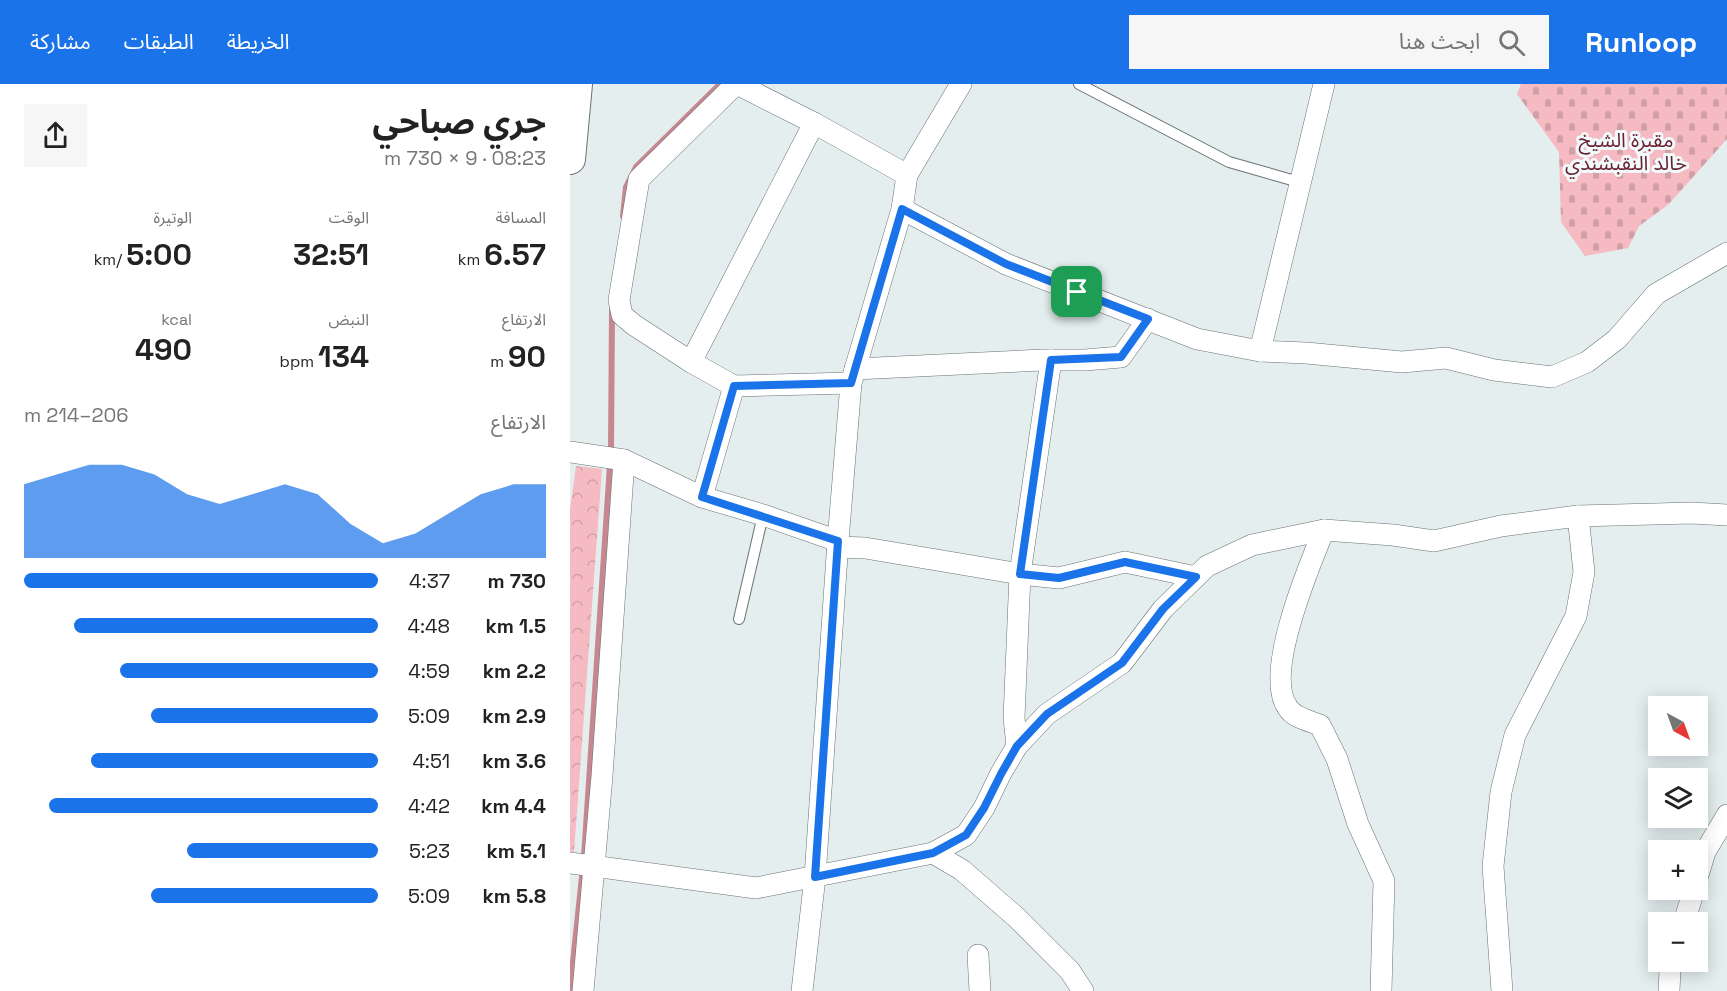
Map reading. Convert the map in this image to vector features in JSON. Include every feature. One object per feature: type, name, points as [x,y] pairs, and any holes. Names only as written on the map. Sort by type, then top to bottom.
[{"type":"main road","points":[[570,159],[577,84]]},
{"type":"street","points":[[907,175],[814,123],[737,84],[631,176],[619,300],[622,315],[691,362],[734,386],[1051,360],[1121,357],[1148,319]]},
{"type":"street","points":[[802,991],[815,877],[838,544],[853,376],[902,209],[907,175],[962,84]]},
{"type":"street","points":[[1260,351],[1324,84]]},
{"type":"street","points":[[691,362],[814,123]]},
{"type":"street","points":[[902,209],[1006,264],[1197,339],[1260,351],[1402,362],[1446,358],[1494,370],[1552,377],[1587,362],[1617,339],[1656,294],[1727,253]]},
{"type":"street","points":[[1017,746],[1014,718],[1020,574],[1051,360]]},
{"type":"street","points":[[702,497],[734,386]]},
{"type":"street","points":[[570,452],[614,459],[702,497],[763,515],[838,544],[1020,574],[1059,578],[1125,562],[1196,577]]},
{"type":"street","points":[[583,991],[581,864],[614,459]]},
{"type":"street","points":[[581,864],[756,888],[933,853],[966,835],[984,808],[1017,746],[1047,714],[1122,663],[1163,609],[1207,566],[1252,545],[1324,530],[1393,535],[1434,541],[1501,525],[1578,516],[1692,513],[1727,515]]},
{"type":"street","points":[[1502,991],[1493,866],[1501,792],[1515,735],[1576,616],[1584,572],[1578,516]]},
{"type":"street","points":[[1324,530],[1303,582],[1284,648],[1280,689],[1288,709],[1302,719],[1320,725],[1337,759],[1358,824],[1384,881],[1381,991]]},
{"type":"street","points":[[1708,847],[1727,815]]},
{"type":"street","points":[[933,853],[962,870],[1016,917],[1070,971],[1083,991]]},
{"type":"street","points":[[978,955],[980,991]]},
{"type":"street","points":[[1669,991],[1670,972]]},
{"type":"lane","points":[[1079,84],[1229,162],[1299,182]]},
{"type":"lane","points":[[739,619],[763,515]]},
{"type":"green space","name":"مقبرة الشيخ خالد النقبشندي","points":[[1521,84],[1727,84],[1727,139],[1669,204],[1639,226],[1628,248],[1585,256],[1561,222],[1559,152],[1517,94]]},
{"type":"green space","points":[[576,466],[602,469],[574,852],[570,852],[570,510]]},
{"type":"waterway","points":[[623,216],[626,187],[636,167],[720,84]]},
{"type":"waterway","points":[[584,857],[611,450],[612,310]]},
{"type":"waterway","points":[[570,991],[583,867]]},
{"type":"route","points":[[902,209],[1006,264],[1077,292],[1148,319],[1121,357],[1051,360],[1020,574],[1059,578],[1125,562],[1196,577],[1163,609],[1122,663],[1047,714],[1017,746],[984,808],[966,835],[933,853],[815,877],[838,541],[702,497],[734,386],[851,383],[902,209]]}]
